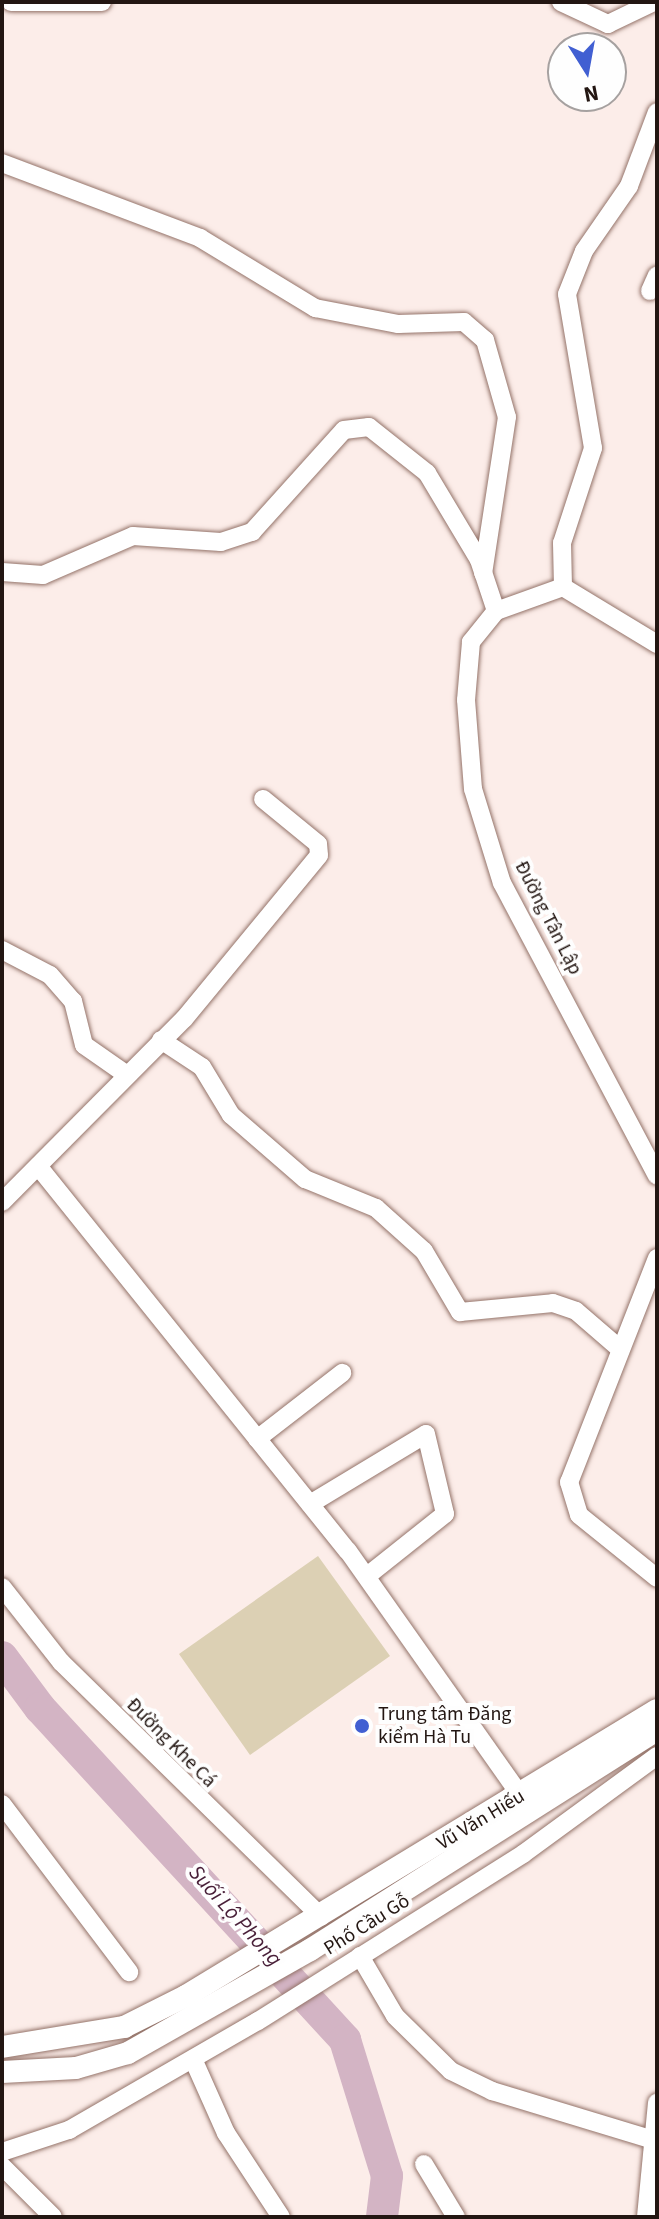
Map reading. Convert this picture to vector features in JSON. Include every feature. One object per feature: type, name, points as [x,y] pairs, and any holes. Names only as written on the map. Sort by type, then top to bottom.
[{"type":"main road","name":"Vũ Văn Hiếu","points":[[192,2006],[312,1923],[657,1710]]},
{"type":"main road","name":"Vũ Văn Hiếu","points":[[192,2006],[310,1950],[657,1730]]},
{"type":"main road","points":[[2,2047],[124,2027],[192,2006]]},
{"type":"main road","points":[[2,2072],[76,2068],[128,2053],[192,2006]]},
{"type":"street","points":[[11,2],[102,2]]},
{"type":"street","points":[[561,2],[608,24],[654,2]]},
{"type":"street","points":[[563,587],[562,543],[593,448],[567,294],[584,251],[629,186],[657,112]]},
{"type":"street","points":[[2,163],[200,238],[315,308],[398,324],[464,322],[475,331],[498,373],[507,417],[483,573]]},
{"type":"street","points":[[2,572],[43,575],[133,536],[221,542],[252,532],[344,430],[369,427],[427,473],[483,573],[496,611],[563,587]]},
{"type":"street","points":[[563,587],[657,644]]},
{"type":"street","name":"Đường Tân Lập","points":[[496,611],[471,642],[473,789],[502,883],[657,1176]]},
{"type":"street","points":[[2,1202],[161,1040],[319,855],[318,844],[263,799]]},
{"type":"street","points":[[2,950],[50,975],[73,1001],[84,1045],[127,1075]]},
{"type":"street","points":[[161,1040],[202,1067],[231,1115],[305,1179],[376,1208],[424,1251],[460,1312],[553,1303],[576,1311],[620,1349]]},
{"type":"street","points":[[38,1166],[367,1576],[521,1796]]},
{"type":"street","points":[[657,1258],[569,1482],[579,1515],[657,1578]]},
{"type":"street","points":[[257,1439],[342,1373]]},
{"type":"street","points":[[310,1504],[426,1434],[445,1514],[367,1576]]},
{"type":"street","name":"Đường Khe Cá","points":[[2,1587],[72,1674],[312,1923]]},
{"type":"street","name":"Phố Cầu Gỗ","points":[[2,2152],[69,2130],[258,2021],[523,1854],[657,1756]]},
{"type":"street","points":[[2,1804],[129,1972]]},
{"type":"street","points":[[360,1956],[395,2016],[451,2071],[492,2091],[653,2140]]},
{"type":"street","points":[[193,2059],[226,2133],[281,2217]]},
{"type":"street","points":[[646,2217],[657,2103]]},
{"type":"street","points":[[424,2164],[456,2217]]},
{"type":"street","points":[[2,2166],[53,2217]]},
{"type":"shaded area","points":[[318,1556],[390,1656],[250,1755],[179,1654]]},
{"type":"waterway","name":"Suối Lộ Phong","points":[[2,1657],[40,1708],[345,2040],[387,2176],[382,2217]]},
{"type":"place","name":"Trung tâm Đăng kiểm Hà Tu","points":[[362,1726]]}]
